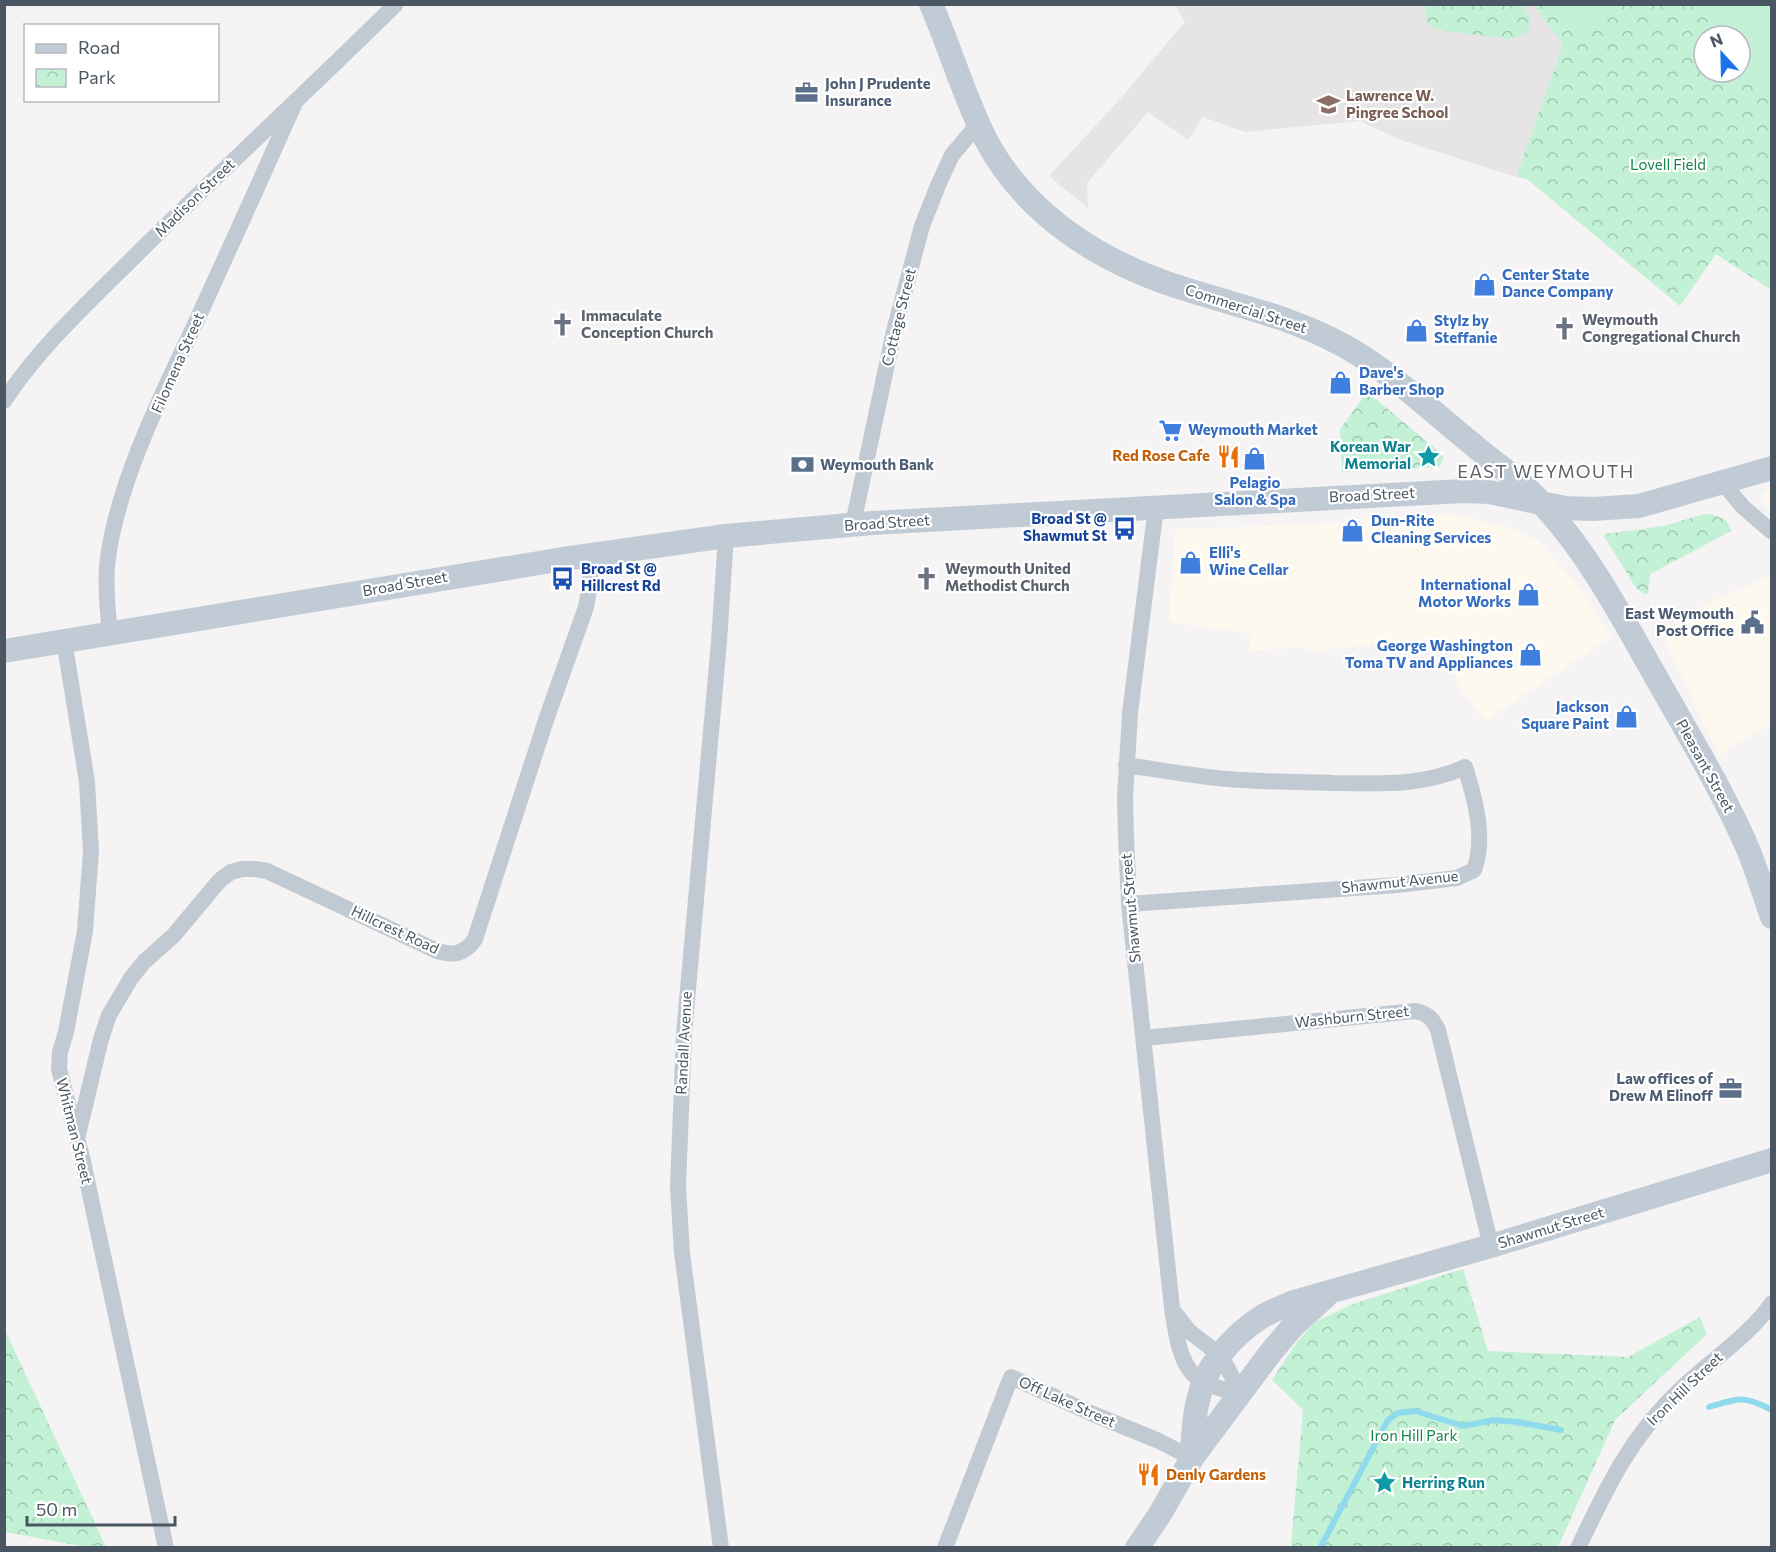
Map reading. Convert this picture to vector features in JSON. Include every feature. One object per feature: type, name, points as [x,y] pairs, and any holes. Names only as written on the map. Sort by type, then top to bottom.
[{"type":"main road","name":"Commercial Street","points":[[931,4],[979,123],[996,158],[1024,195],[1094,251],[1123,267],[1150,278],[1306,326],[1338,342],[1400,383],[1543,503],[1579,550],[1624,622]]},
{"type":"main road","name":"Broad Street","points":[[4,651],[459,575],[726,536],[853,524],[1463,491],[1489,492],[1578,509],[1619,508],[1639,506],[1772,468]]},
{"type":"main road","name":"Pleasant Street","points":[[1624,622],[1732,816],[1749,852],[1772,917]]},
{"type":"main road","name":"Shawmut Street","points":[[1212,1369],[1243,1332],[1260,1318],[1294,1302],[1491,1246],[1772,1160]]},
{"type":"main road","name":"Shawmut Street","points":[[1241,1394],[1294,1325],[1329,1293]]},
{"type":"main road","points":[[1192,1458],[1193,1428],[1212,1369]]},
{"type":"main road","points":[[1137,1548],[1160,1514],[1192,1458],[1241,1394]]},
{"type":"street","name":"Madison Street","points":[[4,401],[57,335],[168,224],[294,105],[396,4]]},
{"type":"street","name":"Filomena Street","points":[[110,634],[106,585],[107,565],[113,532],[132,468],[294,105]]},
{"type":"street","name":"Cottage Street","points":[[853,524],[894,331],[922,226],[952,155],[979,123]]},
{"type":"street","points":[[1723,483],[1743,507],[1772,532]]},
{"type":"street","name":"Shawmut Street","points":[[1156,507],[1134,671],[1126,765],[1129,904],[1172,1308],[1179,1346],[1186,1364],[1195,1376],[1212,1369]]},
{"type":"street","name":"Randall Avenue","points":[[722,1548],[683,1264],[678,1186],[685,1023],[719,642],[726,536]]},
{"type":"street","name":"Hillcrest Road","points":[[77,1138],[101,1038],[118,998],[144,962],[174,935],[212,888],[231,872],[254,869],[267,871],[437,951],[453,954],[468,949],[475,939],[546,720],[580,629],[590,585],[589,555]]},
{"type":"street","name":"Whitman Street","points":[[64,640],[87,782],[91,832],[85,931],[66,1032],[60,1052],[59,1069],[77,1138],[166,1548]]},
{"type":"street","name":"Shawmut Avenue","points":[[1126,765],[1264,782],[1413,783],[1465,767],[1477,812],[1478,860],[1474,870],[1457,878],[1397,885],[1129,904]]},
{"type":"street","name":"Washburn Street","points":[[1144,1038],[1416,1011],[1427,1014],[1438,1030],[1491,1246]]},
{"type":"street","name":"Iron Hill Street","points":[[1578,1548],[1618,1465],[1645,1427],[1681,1388],[1772,1304]]},
{"type":"street","name":"Shawmut Street","points":[[1172,1308],[1212,1369],[1241,1394]]},
{"type":"street","name":"Shawmut Street","points":[[1212,1369],[1241,1394]]},
{"type":"street","name":"Off Lake Street","points":[[945,1548],[1011,1377],[1159,1441],[1192,1458]]},
{"type":"shaded area","name":"Lawrence W. Pingree School","points":[[1175,5],[1533,5],[1563,44],[1516,177],[1401,140],[1360,121],[1245,132],[1203,117],[1188,140],[1148,112],[1087,183],[1088,208],[1049,176],[1120,99],[1185,22]]},
{"type":"shaded area","points":[[1771,485],[1771,512],[1762,498],[1763,492]]},
{"type":"shaded area","points":[[1452,514],[1513,529],[1539,541],[1579,587],[1611,637],[1485,721],[1455,682],[1457,680],[1453,639],[1306,651],[1303,647],[1248,651],[1251,634],[1169,622],[1175,529],[1320,524]]},
{"type":"shaded area","points":[[1771,575],[1771,723],[1719,755],[1660,630],[1717,599]]},
{"type":"green space","points":[[1522,4],[1529,16],[1530,26],[1524,34],[1510,39],[1437,30],[1428,23],[1426,17],[1426,5]]},
{"type":"green space","name":"Lovell Field","points":[[1533,5],[1771,5],[1771,290],[1716,254],[1680,306],[1527,179],[1516,177],[1563,44]]},
{"type":"green space","points":[[1551,5],[1622,5],[1575,38]]},
{"type":"green space","points":[[1704,5],[1771,5],[1771,75],[1761,83],[1752,71],[1752,24],[1718,24]]},
{"type":"green space","points":[[1367,392],[1441,453],[1444,457],[1439,467],[1342,472],[1340,429]]},
{"type":"green space","points":[[1704,514],[1721,518],[1728,523],[1731,531],[1650,574],[1646,595],[1636,588],[1604,536],[1605,534],[1664,526]]},
{"type":"green space","name":"Iron Hill Park","points":[[1463,1269],[1488,1351],[1628,1357],[1700,1317],[1707,1334],[1615,1420],[1558,1547],[1291,1546],[1303,1410],[1272,1380],[1297,1342],[1315,1322],[1353,1304]]},
{"type":"green space","points":[[4,1330],[106,1547],[87,1547],[5,1532]]},
{"type":"waterway","points":[[1709,1407],[1747,1400],[1772,1410]]},
{"type":"waterway","points":[[1320,1548],[1388,1420],[1398,1413],[1415,1411],[1463,1426],[1494,1420],[1561,1430]]},
{"type":"place","name":"John J Prudente Insurance","points":[[807,93]]},
{"type":"place","name":"Lawrence W. Pingree School","points":[[1328,105]]},
{"type":"place","name":"Center State Dance Company","points":[[1484,284]]},
{"type":"place","name":"Immaculate Conception Church","points":[[563,325]]},
{"type":"place","name":"Weymouth Congregational Church","points":[[1564,329]]},
{"type":"place","name":"Stylz by Steffanie","points":[[1416,330]]},
{"type":"place","name":"Dave's Barber Shop","points":[[1341,382]]},
{"type":"place","name":"Weymouth Market","points":[[1170,430]]},
{"type":"place","name":"Red Rose Cafe","points":[[1228,456]]},
{"type":"place","name":"Korean War Memorial","points":[[1429,456]]},
{"type":"place","name":"Pelagio Salon & Spa","points":[[1255,459]]},
{"type":"place","name":"Weymouth Bank","points":[[802,465]]},
{"type":"place","name":"Broad St @ Shawmut St","points":[[1125,528]]},
{"type":"place","name":"Dun-Rite Cleaning Services","points":[[1353,530]]},
{"type":"place","name":"Elli's Wine Cellar","points":[[1191,562]]},
{"type":"place","name":"Broad St @ Hillcrest Rd","points":[[563,578]]},
{"type":"place","name":"Weymouth United Methodist Church","points":[[927,578]]},
{"type":"place","name":"International Motor Works","points":[[1529,594]]},
{"type":"place","name":"East Weymouth Post Office","points":[[1752,623]]},
{"type":"place","name":"George Washington Toma TV and Appliances","points":[[1531,655]]},
{"type":"place","name":"Jackson Square Paint","points":[[1627,716]]},
{"type":"place","name":"Law offices of Drew M Elinoff","points":[[1731,1088]]},
{"type":"place","name":"Denly Gardens","points":[[1148,1475]]},
{"type":"place","name":"Herring Run","points":[[1384,1483]]},
{"type":"district","name":"EAST WEYMOUTH","points":[[1546,472]]}]
